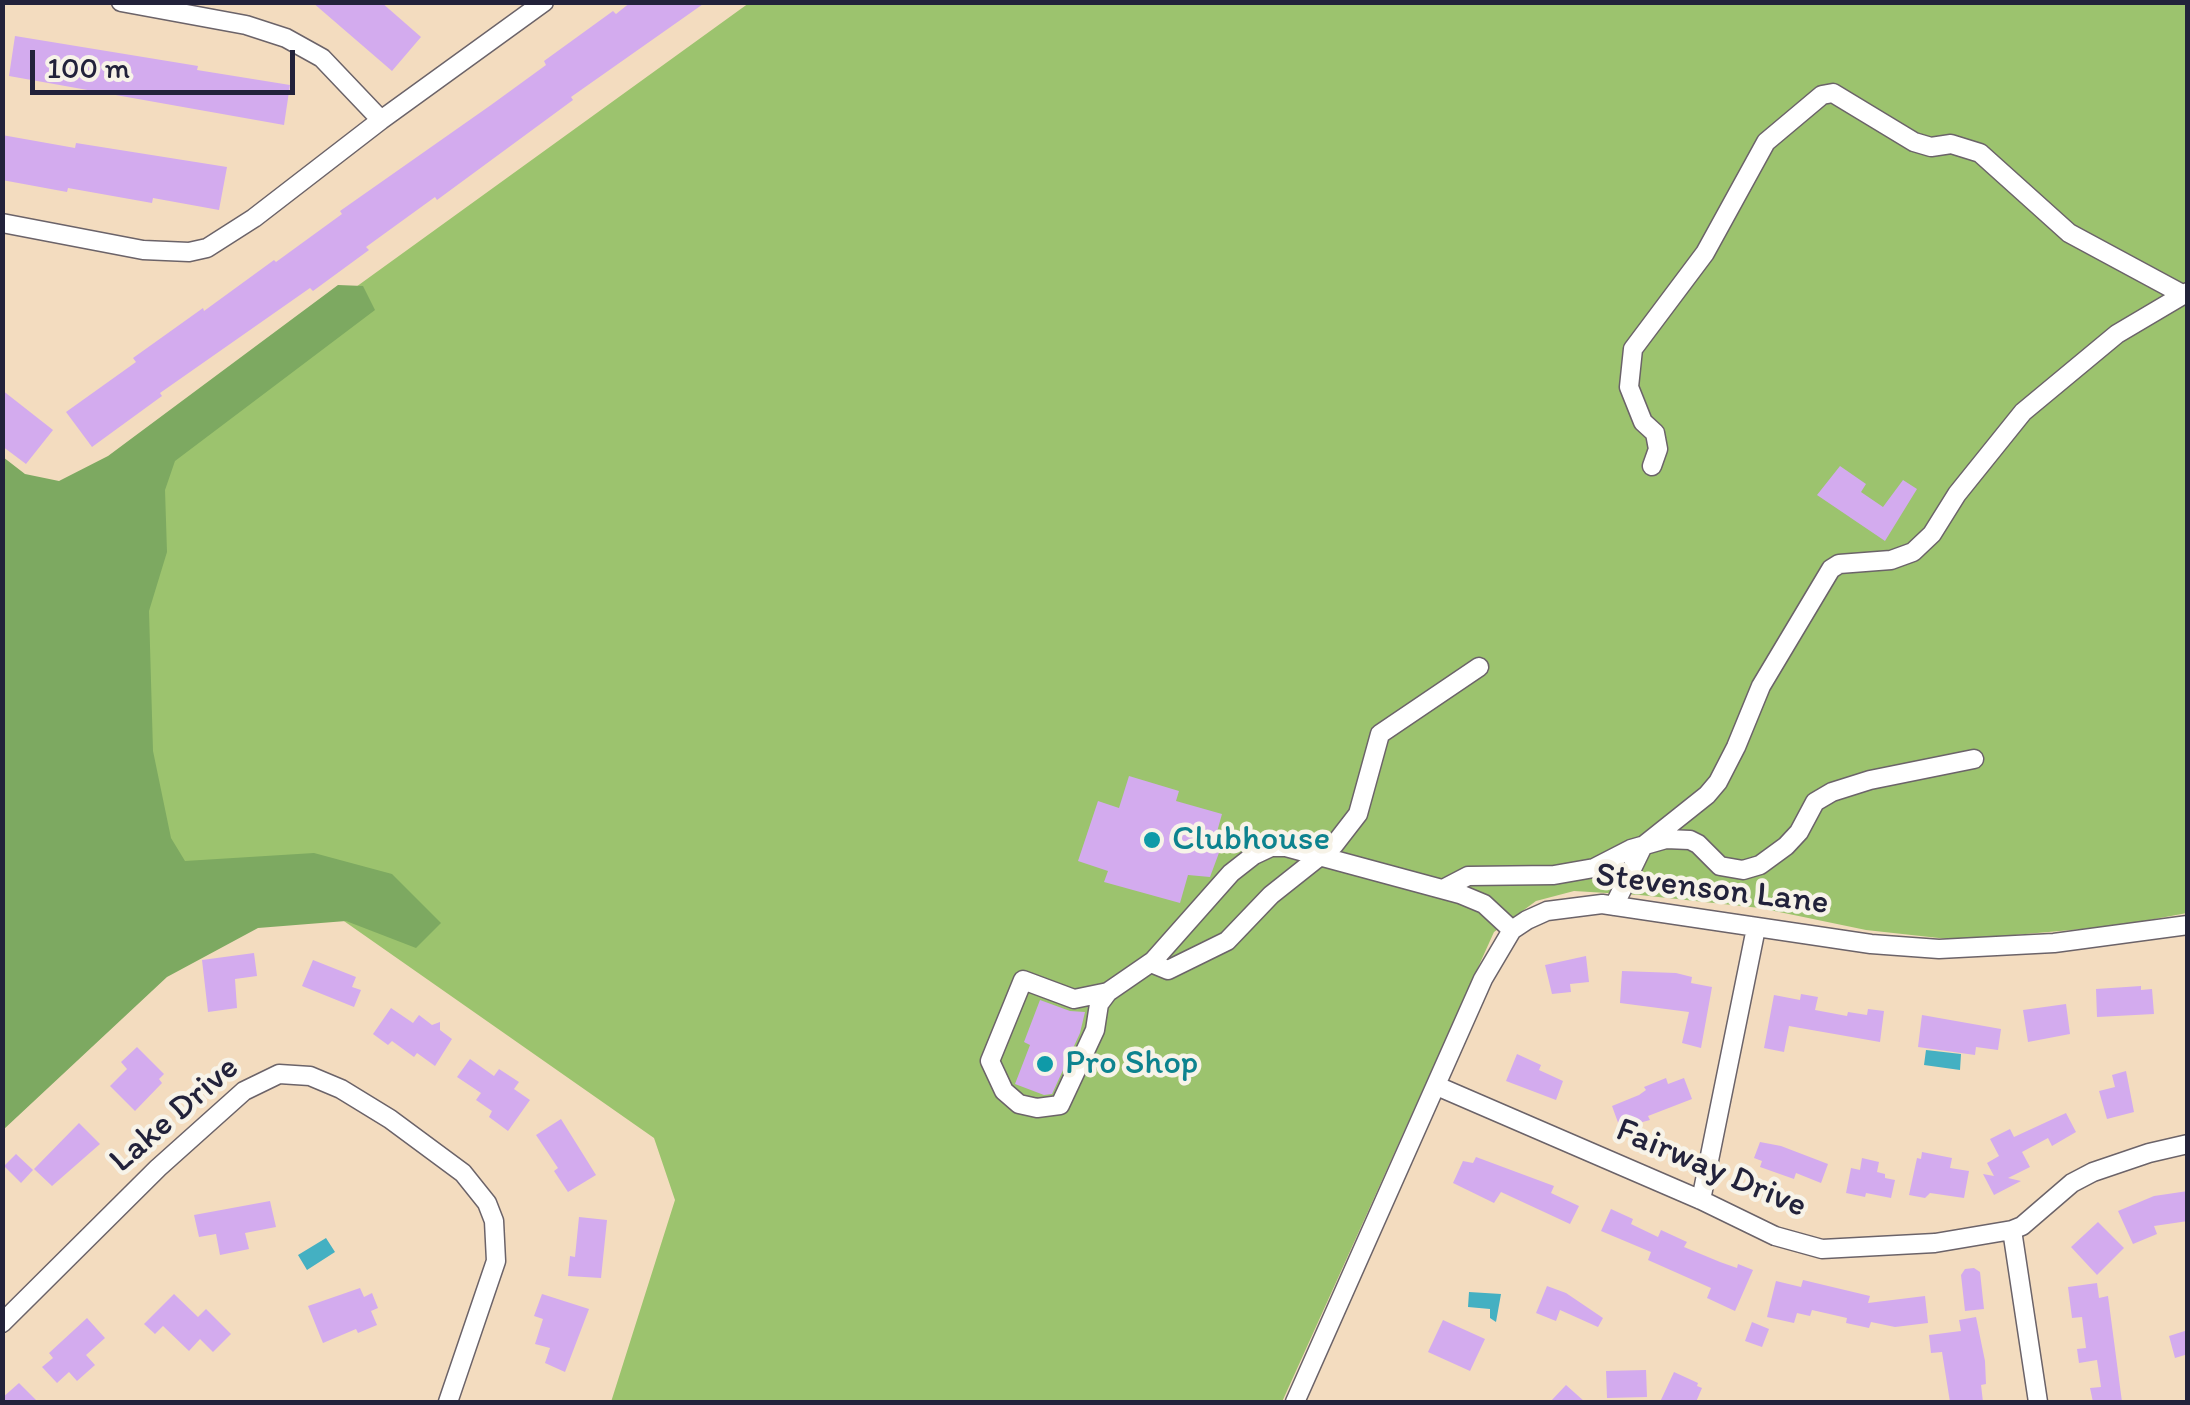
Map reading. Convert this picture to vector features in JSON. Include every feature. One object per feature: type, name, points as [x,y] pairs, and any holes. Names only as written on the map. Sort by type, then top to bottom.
[{"type":"street","points":[[122,2],[213,10],[286,38],[322,58],[382,120]]},
{"type":"street","points":[[2,222],[143,250],[189,252],[206,248],[254,218],[544,2]]},
{"type":"street","points":[[1652,466],[1658,449],[1655,434],[1643,422],[1629,387],[1634,349],[1705,253],[1766,142],[1822,95],[1833,93],[1914,142],[1932,147],[1951,144],[1980,152],[2069,233],[2186,294]]},
{"type":"street","points":[[1614,906],[1643,846],[1718,782],[1760,686],[1831,569],[1839,564],[1900,558],[1913,552],[1932,534],[1957,494],[2023,412],[2116,334],[2186,294]]},
{"type":"street","points":[[1151,963],[1168,970],[1227,941],[1271,895],[1334,845],[1358,814],[1380,734],[1479,666]]},
{"type":"street","points":[[1443,890],[1468,876],[1554,875],[1594,868],[1666,838],[1690,840],[1720,866],[1743,870],[1760,865],[1786,846],[1799,832],[1815,802],[1832,792],[1974,758]]},
{"type":"street","points":[[1108,992],[1074,999],[1022,980],[990,1061],[1004,1091],[1019,1104],[1050,1108],[1060,1105],[1095,1030],[1099,1004],[1108,992],[1151,963],[1231,872],[1254,854],[1271,848],[1286,847],[1443,890],[1484,904],[1512,930],[1483,980],[1294,1402]]},
{"type":"street","name":"Stevenson Lane","points":[[1512,930],[1546,911],[1574,906],[1614,906],[1871,944],[1976,949],[2188,926]]},
{"type":"street","points":[[1701,1200],[1756,928]]},
{"type":"street","name":"Lake Drive","points":[[2,1323],[158,1168],[244,1091],[280,1074],[310,1076],[342,1089],[390,1119],[463,1173],[487,1203],[494,1221],[496,1261],[448,1402]]},
{"type":"street","name":"Fairway Drive","points":[[1437,1086],[1791,1243],[1822,1249],[1896,1246],[2012,1230],[2022,1226],[2072,1183],[2093,1172],[2188,1144]]},
{"type":"street","points":[[2012,1230],[2038,1402]]},
{"type":"green space","points":[[749,3],[2187,3],[2187,913],[2117,926],[1957,940],[1866,930],[1760,908],[1640,895],[1574,891],[1536,901],[1494,932],[1282,1402],[611,1402],[675,1200],[654,1138],[261,863],[3,1115],[3,542]]},
{"type":"green space","points":[[338,285],[363,286],[375,310],[175,461],[165,490],[167,552],[149,611],[153,751],[171,838],[185,861],[314,853],[392,874],[441,923],[416,948],[346,921],[258,928],[167,977],[3,1130],[3,457],[25,474],[59,481],[108,456]]},
{"type":"water","points":[[1926,1050],[1961,1054],[1960,1070],[1924,1065]]},
{"type":"water","points":[[326,1238],[335,1252],[307,1270],[298,1255]]},
{"type":"water","points":[[1469,1292],[1501,1294],[1496,1322],[1490,1318],[1490,1309],[1468,1307]]},
{"type":"building","points":[[312,2],[381,2],[421,37],[392,71]]},
{"type":"building","points":[[631,2],[706,2],[571,97],[573,100],[437,200],[435,197],[366,247],[369,250],[313,291],[310,288],[160,393],[162,396],[92,447],[66,412],[136,362],[133,358],[276,262],[342,214],[340,211],[546,65],[544,61]]},
{"type":"building","points":[[15,36],[290,85],[284,125],[9,76]]},
{"type":"building","points":[[2,135],[227,167],[219,210],[2,180]]},
{"type":"building","points":[[2,390],[53,430],[26,464],[2,446]]},
{"type":"building","points":[[1840,466],[1866,484],[1861,492],[1883,507],[1903,480],[1917,489],[1885,541],[1817,495]]},
{"type":"building","name":"Clubhouse","points":[[1129,776],[1179,791],[1176,801],[1222,814],[1215,839],[1223,842],[1210,877],[1188,875],[1180,903],[1104,882],[1108,871],[1078,861],[1098,801],[1119,808]]},
{"type":"building","points":[[254,953],[257,976],[235,979],[237,1008],[208,1012],[202,960]]},
{"type":"building","points":[[1586,956],[1589,982],[1570,984],[1571,992],[1552,994],[1545,965]]},
{"type":"building","points":[[313,960],[356,977],[352,987],[361,990],[354,1007],[302,986]]},
{"type":"building","points":[[1622,971],[1676,973],[1692,977],[1691,983],[1712,987],[1701,1048],[1682,1043],[1689,1012],[1620,1003]]},
{"type":"building","points":[[2141,986],[2141,990],[2152,989],[2154,1014],[2097,1017],[2096,989]]},
{"type":"building","points":[[1801,994],[1818,997],[1815,1010],[1847,1016],[1848,1012],[1867,1015],[1868,1009],[1884,1011],[1880,1042],[1789,1026],[1784,1052],[1764,1048],[1774,995],[1800,1000]]},
{"type":"building","name":"Pro Shop","points":[[1040,1000],[1085,1012],[1080,1033],[1052,1094],[1044,1095],[1015,1084],[1030,1045],[1024,1042]]},
{"type":"building","points":[[2066,1004],[2070,1034],[2028,1042],[2023,1010]]},
{"type":"building","points":[[391,1008],[413,1023],[419,1015],[432,1025],[440,1022],[440,1030],[452,1039],[435,1066],[417,1053],[414,1057],[392,1041],[388,1045],[373,1034]]},
{"type":"building","points":[[1922,1015],[2001,1029],[1998,1050],[1976,1047],[1975,1055],[1918,1047]]},
{"type":"building","points":[[137,1047],[164,1074],[159,1079],[162,1083],[135,1111],[110,1086],[127,1069],[121,1062]]},
{"type":"building","points":[[1517,1054],[1563,1081],[1556,1100],[1506,1081]]},
{"type":"building","points":[[470,1059],[494,1076],[499,1069],[519,1082],[514,1089],[530,1100],[508,1131],[489,1117],[492,1111],[476,1100],[481,1093],[457,1077]]},
{"type":"building","points":[[2126,1071],[2134,1112],[2107,1119],[2099,1091],[2115,1087],[2112,1075]]},
{"type":"building","points":[[1666,1078],[1668,1084],[1684,1078],[1692,1099],[1648,1116],[1650,1120],[1620,1128],[1612,1106]]},
{"type":"building","points":[[2066,1113],[2076,1132],[2052,1146],[2048,1138],[2022,1152],[2030,1167],[2008,1178],[2021,1181],[1994,1195],[1983,1174],[1994,1176],[1987,1163],[1999,1156],[1990,1139],[2010,1129],[2014,1137]]},
{"type":"building","points":[[561,1119],[596,1175],[568,1192],[554,1171],[558,1168],[536,1135]]},
{"type":"building","points":[[79,1123],[100,1144],[52,1186],[34,1169]]},
{"type":"building","points":[[1760,1142],[1828,1164],[1821,1183],[1796,1173],[1794,1179],[1760,1167],[1762,1161],[1754,1158]]},
{"type":"building","points":[[1922,1152],[1952,1158],[1950,1168],[1969,1171],[1964,1198],[1930,1193],[1925,1198],[1909,1195],[1917,1158],[1921,1159]]},
{"type":"building","points":[[16,1154],[33,1170],[21,1183],[4,1166]]},
{"type":"building","points":[[1476,1157],[1554,1186],[1551,1193],[1579,1206],[1570,1224],[1501,1192],[1494,1203],[1453,1183],[1463,1161],[1473,1163]]},
{"type":"building","points":[[1862,1158],[1879,1162],[1877,1172],[1895,1180],[1891,1198],[1846,1193],[1851,1168],[1860,1170]]},
{"type":"building","points":[[2188,1191],[2188,1221],[2154,1226],[2157,1234],[2133,1244],[2118,1211],[2154,1196]]},
{"type":"building","points":[[270,1201],[276,1227],[245,1233],[249,1249],[220,1255],[216,1234],[199,1237],[194,1215]]},
{"type":"building","points":[[1611,1209],[1658,1237],[1661,1230],[1687,1242],[1684,1247],[1737,1268],[1738,1264],[1753,1270],[1735,1311],[1707,1298],[1711,1288],[1648,1260],[1651,1252],[1601,1231]]},
{"type":"building","points":[[579,1217],[607,1220],[601,1278],[568,1276],[570,1256],[575,1257]]},
{"type":"building","points":[[2098,1222],[2124,1248],[2097,1275],[2071,1247]]},
{"type":"building","points":[[1965,1269],[1980,1272],[1984,1309],[1965,1311],[1961,1275]]},
{"type":"building","points":[[1803,1280],[1870,1296],[1868,1303],[1925,1296],[1928,1323],[1895,1327],[1871,1322],[1869,1328],[1812,1310],[1810,1316],[1797,1313],[1794,1323],[1767,1317],[1776,1281],[1801,1287]]},
{"type":"building","points":[[2097,1283],[2099,1298],[2108,1296],[2122,1402],[2093,1402],[2090,1388],[2101,1387],[2097,1360],[2079,1363],[2077,1349],[2086,1348],[2082,1317],[2072,1318],[2068,1287]]},
{"type":"building","points":[[1547,1286],[1566,1293],[1603,1318],[1598,1327],[1560,1310],[1556,1321],[1536,1313]]},
{"type":"building","points":[[360,1288],[364,1297],[372,1293],[378,1308],[371,1311],[377,1325],[323,1343],[308,1306]]},
{"type":"building","points":[[174,1294],[198,1317],[206,1309],[231,1334],[213,1352],[200,1339],[189,1351],[163,1326],[155,1334],[144,1324]]},
{"type":"building","points":[[542,1294],[589,1309],[565,1372],[545,1363],[550,1348],[535,1344],[543,1319],[534,1316]]},
{"type":"building","points":[[1976,1317],[1985,1361],[1983,1402],[1950,1402],[1942,1352],[1931,1353],[1929,1335],[1961,1331],[1959,1320]]},
{"type":"building","points":[[87,1318],[105,1338],[86,1355],[95,1365],[77,1381],[69,1372],[57,1383],[42,1367],[53,1358],[49,1353]]},
{"type":"building","points":[[1443,1320],[1485,1339],[1470,1371],[1428,1352]]},
{"type":"building","points":[[1752,1322],[1769,1329],[1762,1347],[1745,1341]]},
{"type":"building","points":[[2188,1330],[2188,1354],[2175,1358],[2169,1336]]},
{"type":"building","points":[[1646,1370],[1647,1397],[1607,1398],[1606,1371]]},
{"type":"building","points":[[1674,1372],[1702,1388],[1696,1402],[1660,1402]]},
{"type":"building","points":[[19,1383],[38,1402],[2,1402]]},
{"type":"building","points":[[1566,1385],[1585,1402],[1550,1402]]},
{"type":"place","name":"Clubhouse","points":[[1152,840]]},
{"type":"place","name":"Pro Shop","points":[[1045,1064]]}]
